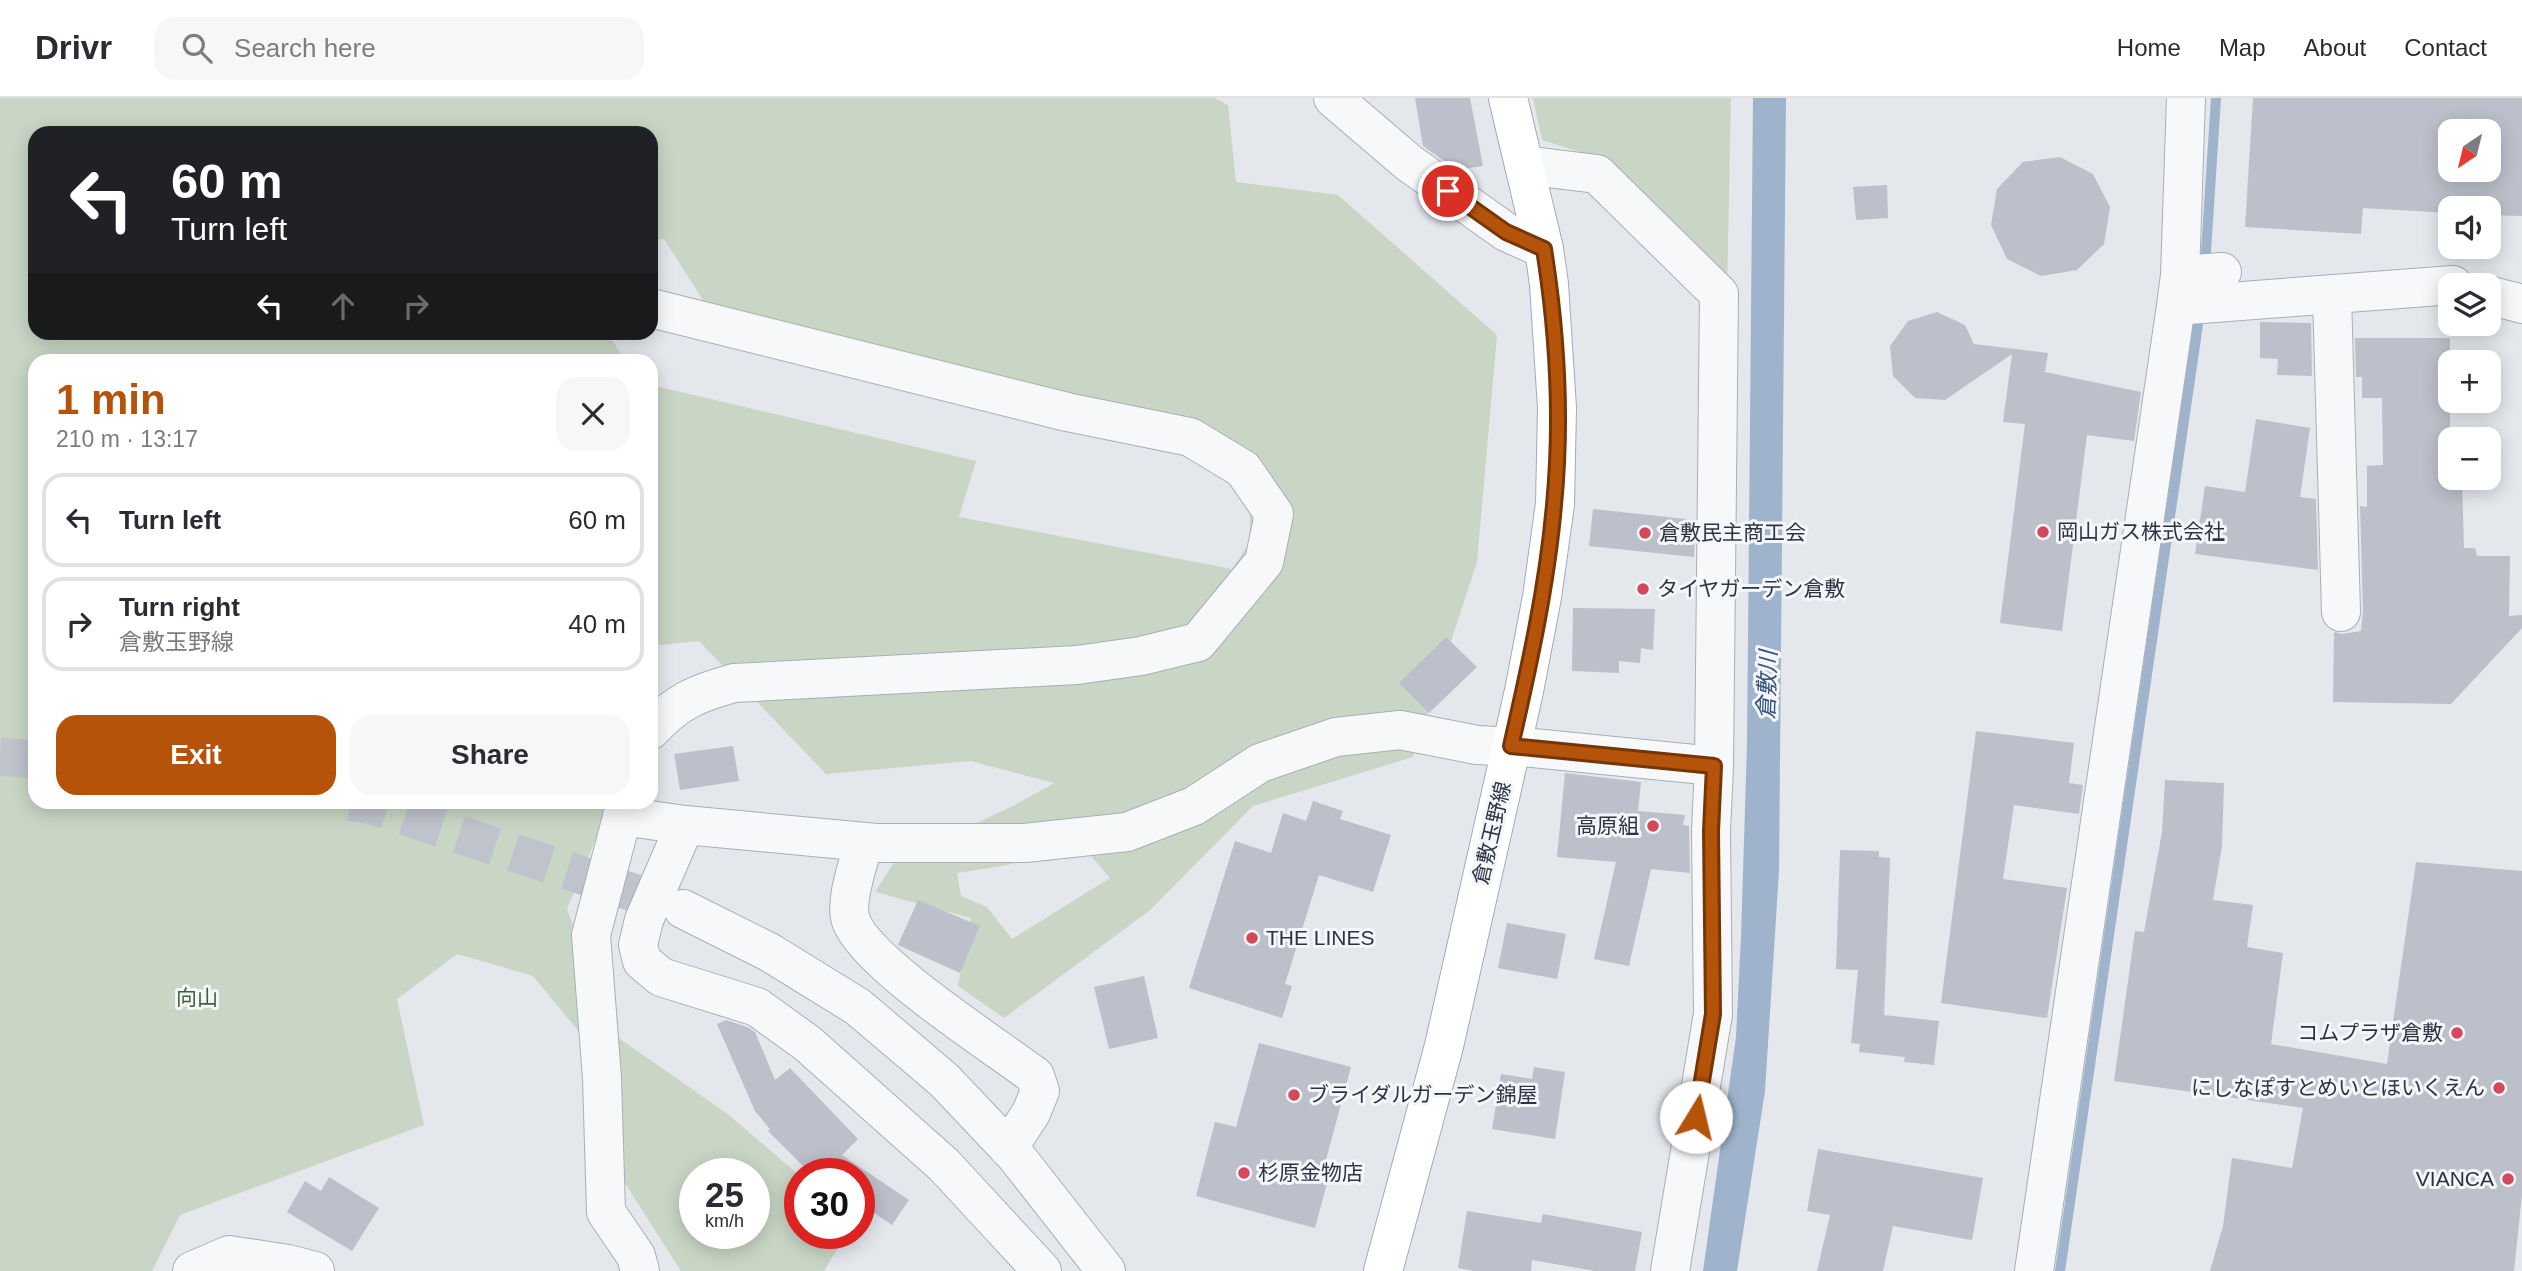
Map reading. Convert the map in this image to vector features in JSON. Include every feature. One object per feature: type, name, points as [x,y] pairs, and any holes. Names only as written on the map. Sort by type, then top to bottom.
[{"type":"main road","name":"倉敷玉野線","points":[[1383,1271],[1444,1046],[1542,597],[1555,503],[1557,408],[1550,296],[1544,249],[1508,98]]},
{"type":"street","points":[[1333,98],[1409,163],[1506,232],[1544,249]]},
{"type":"street","points":[[2034,1271],[2199,287],[2186,98]]},
{"type":"street","points":[[1524,165],[1597,174],[1719,294],[1711,831],[1713,1014],[1670,1271]]},
{"type":"street","points":[[2199,287],[2332,295],[2438,286]]},
{"type":"street","points":[[2332,295],[2341,612]]},
{"type":"street","points":[[2501,298],[2522,304]]},
{"type":"street","points":[[658,310],[1067,412],[1190,437],[1243,469],[1274,514],[1264,562],[1198,642],[1141,656],[1077,665],[734,683],[696,693],[658,722]]},
{"type":"street","points":[[640,1271],[636,1256],[606,1212],[602,1078],[591,934],[624,809],[685,825],[864,842],[1025,843],[1127,832],[1194,806],[1260,763],[1336,737],[1400,730],[1476,745],[1714,766]]},
{"type":"street","points":[[685,825],[644,920],[638,945],[642,961],[661,977],[757,1007],[807,1043],[944,1165],[1042,1271]]},
{"type":"street","points":[[864,842],[850,898],[851,920],[864,940],[886,964],[935,1003],[1035,1076],[1040,1091],[1031,1113],[1008,1148]]},
{"type":"street","points":[[683,909],[769,952],[858,1007],[944,1080],[1008,1148],[1106,1271]]},
{"type":"street","points":[[192,1271],[229,1255],[315,1271]]},
{"type":"green space","name":"向山","points":[[0,98],[1215,98],[1228,105],[1236,182],[1338,195],[1497,335],[1477,562],[1413,757],[1253,806],[1149,911],[1004,1018],[958,986],[971,918],[875,892],[895,861],[1013,806],[1054,783],[971,761],[826,774],[699,641],[658,645],[658,387],[976,461],[959,517],[1232,569],[1250,542],[1250,506],[1174,418],[710,311],[664,239],[658,239],[658,126],[28,126],[28,340],[612,340],[621,354],[28,354],[28,809],[608,809],[567,909],[613,1034],[729,1115],[784,1162],[784,1249],[837,1249],[824,1271],[681,1271],[621,1177],[618,1079],[533,976],[457,954],[397,999],[424,1125],[180,1215],[152,1271],[0,1271]],"holes":[[[1083,847],[1110,878],[1012,939],[987,907],[961,896],[957,873],[1002,866]]]},
{"type":"green space","points":[[1533,98],[1731,98],[1727,294],[1592,156],[1542,140]]},
{"type":"water","name":"倉敷川","points":[[1753,98],[1786,98],[1779,871],[1765,1091],[1737,1271],[1703,1271],[1736,1037],[1741,936],[1747,745]]},
{"type":"building","points":[[1415,98],[1470,98],[1483,166],[1457,170],[1423,146]]},
{"type":"building","points":[[2253,98],[2522,98],[2522,216],[2501,215],[2501,196],[2438,196],[2438,212],[2363,208],[2361,234],[2245,227]]},
{"type":"building","points":[[2060,157],[2093,174],[2110,207],[2104,244],[2077,270],[2041,276],[2007,259],[1991,225],[1997,189],[2023,162]]},
{"type":"building","points":[[1887,185],[1888,218],[1856,220],[1853,187]]},
{"type":"building","name":"岡山ガス株式会社","points":[[1937,312],[1965,325],[1974,344],[2048,353],[2045,372],[2141,392],[2134,441],[2087,435],[2062,631],[2000,623],[2025,424],[2003,422],[2012,354],[1945,400],[1915,398],[1893,376],[1890,346],[1908,321]]},
{"type":"building","points":[[2260,322],[2311,323],[2312,376],[2277,375],[2278,359],[2260,358]]},
{"type":"building","points":[[2355,338],[2450,338],[2450,350],[2438,350],[2438,413],[2450,413],[2450,427],[2438,427],[2438,490],[2462,490],[2464,548],[2475,548],[2477,556],[2510,556],[2509,616],[2522,615],[2522,628],[2451,704],[2333,702],[2334,632],[2342,634],[2361,631],[2363,611],[2360,506],[2367,507],[2367,466],[2383,465],[2382,398],[2362,398],[2362,377],[2356,377]]},
{"type":"building","points":[[2256,419],[2310,428],[2300,497],[2316,499],[2318,570],[2195,554],[2205,486],[2245,492]]},
{"type":"building","name":"倉敷民主商工会","points":[[1593,509],[1695,520],[1694,557],[1589,546]]},
{"type":"building","points":[[1573,608],[1655,609],[1653,650],[1641,648],[1640,663],[1619,661],[1619,673],[1572,671]]},
{"type":"building","points":[[1446,637],[1477,667],[1429,713],[1399,683]]},
{"type":"building","points":[[1976,731],[2074,743],[2069,783],[2083,785],[2079,814],[2014,805],[2003,879],[2067,888],[2047,1018],[1941,1003]]},
{"type":"building","points":[[733,746],[739,781],[680,790],[674,754]]},
{"type":"building","points":[[1565,773],[1641,782],[1638,811],[1685,815],[1683,825],[1689,826],[1690,873],[1651,869],[1629,966],[1594,959],[1616,862],[1557,857]]},
{"type":"building","points":[[2165,780],[2224,783],[2222,846],[2213,900],[2253,905],[2247,947],[2283,953],[2271,1044],[2387,1064],[2416,862],[2522,871],[2522,1195],[2514,1271],[2210,1271],[2223,1226],[2232,1158],[2292,1168],[2303,1108],[2114,1081],[2135,931],[2144,932],[2162,832]]},
{"type":"building","name":"THE LINES","points":[[1313,801],[1343,811],[1340,819],[1391,835],[1373,892],[1319,875],[1285,984],[1292,986],[1282,1018],[1189,988],[1235,841],[1271,853],[1283,813],[1306,821]]},
{"type":"building","points":[[1840,850],[1879,851],[1879,857],[1890,858],[1884,1015],[1939,1021],[1934,1065],[1904,1062],[1905,1057],[1859,1052],[1860,1044],[1851,1043],[1858,970],[1836,969]]},
{"type":"building","points":[[918,900],[980,926],[960,973],[898,945]]},
{"type":"building","points":[[1507,923],[1566,934],[1557,979],[1498,968]]},
{"type":"building","points":[[1144,976],[1158,1038],[1109,1049],[1094,987]]},
{"type":"building","points":[[726,1020],[755,1032],[775,1080],[790,1068],[858,1139],[842,1155],[846,1158],[795,1158],[768,1131],[770,1129],[755,1111],[717,1024]]},
{"type":"building","points":[[1259,1043],[1351,1067],[1320,1182],[1327,1183],[1315,1228],[1196,1196],[1215,1122],[1236,1127]]},
{"type":"building","points":[[1534,1067],[1565,1072],[1555,1139],[1492,1129],[1501,1074],[1532,1079]]},
{"type":"building","points":[[1818,1149],[1983,1178],[1972,1240],[1893,1226],[1883,1271],[1817,1271],[1830,1215],[1807,1211]]},
{"type":"building","points":[[329,1177],[379,1208],[352,1251],[287,1212],[305,1181],[321,1191]]},
{"type":"building","points":[[875,1177],[909,1200],[892,1225],[875,1214]]},
{"type":"building","points":[[1467,1211],[1541,1223],[1543,1214],[1642,1232],[1635,1271],[1595,1271],[1532,1260],[1531,1271],[1474,1271],[1458,1268]]},
{"type":"waterway","points":[[2205,267],[2216,98]]},
{"type":"waterway","points":[[2060,1271],[2200,311]]},
{"type":"tunnel","points":[[0,757],[28,759]]},
{"type":"tunnel","points":[[383,809],[683,909]]},
{"type":"place","name":"岡山ガス株式会社","points":[[2043,532]]},
{"type":"place","name":"倉敷民主商工会","points":[[1645,533]]},
{"type":"place","name":"タイヤガーデン倉敷","points":[[1643,589]]},
{"type":"place","name":"高原組","points":[[1653,826]]},
{"type":"place","name":"THE LINES","points":[[1252,938]]},
{"type":"place","name":"コムプラザ倉敷","points":[[2457,1033]]},
{"type":"place","name":"にしなぽすとめいとほいくえん","points":[[2499,1088]]},
{"type":"place","name":"ブライダルガーデン錦屋","points":[[1294,1095]]},
{"type":"place","name":"杉原金物店","points":[[1244,1173]]},
{"type":"place","name":"VIANCA","points":[[2508,1179]]},
{"type":"route","points":[[1448,191],[1506,232],[1544,249],[1549,284],[1557,408],[1555,503],[1542,597],[1511,746],[1714,766],[1711,831],[1713,1014],[1696,1117]]}]
